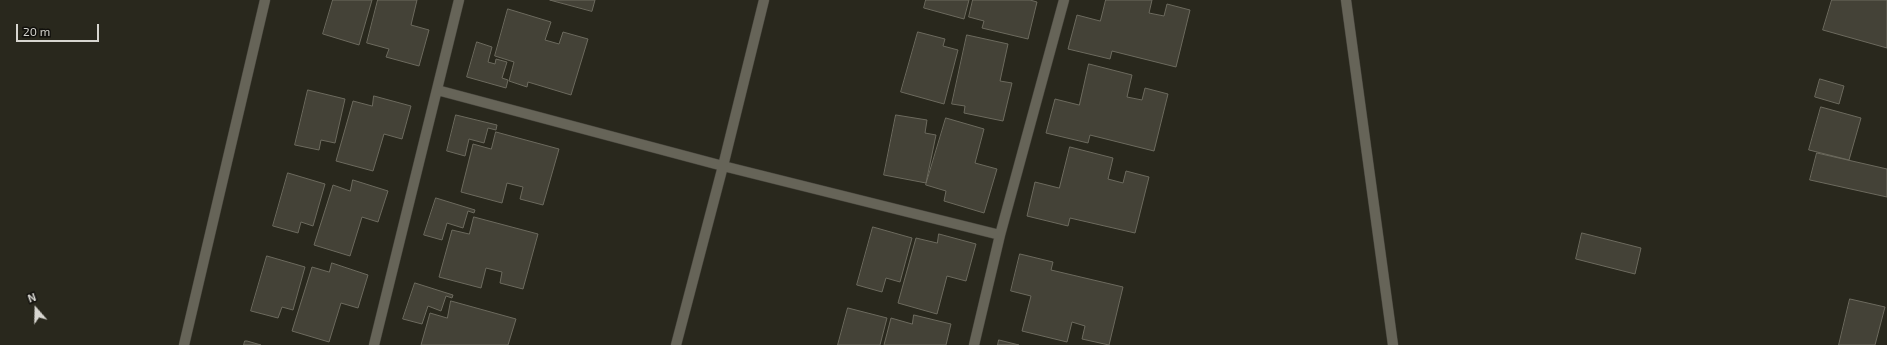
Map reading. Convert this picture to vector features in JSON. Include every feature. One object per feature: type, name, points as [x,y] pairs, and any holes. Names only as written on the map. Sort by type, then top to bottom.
[{"type":"street","points":[[184,345],[265,0]]},
{"type":"street","points":[[374,345],[459,0]]},
{"type":"street","points":[[676,345],[723,166],[764,0]]},
{"type":"street","points":[[974,345],[1000,235],[1064,0]]},
{"type":"street","points":[[1346,0],[1393,345]]},
{"type":"street","points":[[436,90],[723,166],[1000,235]]},
{"type":"building","points":[[333,0],[372,0],[359,45],[323,34]]},
{"type":"building","points":[[378,0],[417,0],[411,25],[429,30],[419,66],[386,57],[389,49],[367,43]]},
{"type":"building","points":[[550,0],[595,0],[592,11]]},
{"type":"building","points":[[926,0],[969,0],[964,19],[924,8]]},
{"type":"building","points":[[973,0],[1030,0],[1037,2],[1028,39],[982,28],[984,21],[969,17]]},
{"type":"building","points":[[1106,0],[1152,0],[1149,13],[1164,16],[1167,4],[1190,10],[1176,67],[1112,51],[1110,59],[1068,49],[1077,15],[1100,21]]},
{"type":"building","points":[[1832,0],[1887,0],[1887,48],[1823,30]]},
{"type":"building","points":[[508,9],[551,22],[545,40],[559,44],[563,32],[588,39],[571,95],[528,82],[527,87],[509,81],[514,62],[495,56]]},
{"type":"building","points":[[918,32],[945,39],[943,46],[958,50],[944,104],[901,92]]},
{"type":"building","points":[[967,35],[1008,44],[1000,81],[1012,83],[1003,121],[964,113],[965,106],[952,104]]},
{"type":"building","points":[[477,42],[492,47],[488,62],[495,64],[496,59],[507,62],[502,78],[508,80],[506,88],[467,77]]},
{"type":"building","points":[[1089,64],[1132,75],[1127,97],[1142,100],[1145,88],[1168,94],[1154,151],[1090,135],[1088,143],[1046,133],[1055,99],[1079,105]]},
{"type":"building","points":[[1820,79],[1844,86],[1839,104],[1815,97]]},
{"type":"building","points":[[308,90],[345,99],[335,143],[321,140],[319,150],[295,145]]},
{"type":"building","points":[[374,96],[411,106],[402,139],[384,134],[373,171],[336,161],[353,101],[372,106]]},
{"type":"building","points":[[1821,107],[1861,118],[1849,160],[1809,150]]},
{"type":"building","points":[[456,115],[497,125],[496,130],[488,128],[484,143],[469,139],[465,156],[447,151]]},
{"type":"building","points":[[896,115],[927,120],[925,133],[936,135],[926,183],[884,175]]},
{"type":"building","points":[[946,118],[984,129],[975,163],[997,169],[984,213],[944,201],[946,191],[926,185]]},
{"type":"building","points":[[496,132],[559,149],[543,205],[520,199],[523,187],[507,183],[502,203],[461,192],[473,144],[491,149]]},
{"type":"building","points":[[1070,147],[1113,158],[1108,179],[1123,183],[1126,171],[1149,177],[1135,233],[1070,218],[1068,226],[1027,216],[1035,182],[1059,188]]},
{"type":"building","points":[[1817,153],[1887,169],[1887,197],[1810,180]]},
{"type":"building","points":[[288,173],[325,184],[313,226],[301,222],[298,233],[273,226]]},
{"type":"building","points":[[353,180],[388,191],[378,222],[362,217],[350,256],[314,245],[333,185],[350,191]]},
{"type":"building","points":[[436,198],[475,210],[474,213],[468,211],[463,228],[447,223],[442,240],[424,235]]},
{"type":"building","points":[[474,217],[538,234],[523,289],[500,283],[502,272],[486,268],[481,288],[439,277],[452,230],[469,234]]},
{"type":"building","points":[[873,227],[912,238],[900,282],[886,278],[882,292],[857,285]]},
{"type":"building","points":[[1582,233],[1641,248],[1635,274],[1576,259]]},
{"type":"building","points":[[939,234],[976,244],[966,281],[947,276],[937,314],[898,303],[916,238],[937,243]]},
{"type":"building","points":[[1020,254],[1053,262],[1051,270],[1123,287],[1109,345],[1082,339],[1085,326],[1072,322],[1067,342],[1022,331],[1031,296],[1011,291]]},
{"type":"building","points":[[267,256],[305,267],[293,310],[282,307],[278,318],[251,311]]},
{"type":"building","points":[[332,263],[368,275],[358,308],[341,303],[329,342],[292,331],[312,267],[329,272]]},
{"type":"building","points":[[415,283],[453,295],[452,298],[446,296],[441,311],[428,306],[422,324],[403,319]]},
{"type":"building","points":[[1850,299],[1885,307],[1875,345],[1839,345]]},
{"type":"building","points":[[451,301],[516,319],[508,345],[421,345],[430,313],[447,318]]},
{"type":"building","points":[[848,308],[887,318],[880,345],[838,345]]},
{"type":"building","points":[[914,315],[951,324],[946,345],[884,345],[891,318],[912,324]]},
{"type":"building","points":[[999,340],[1019,345],[998,345]]},
{"type":"building","points":[[245,341],[247,341],[261,345],[244,345]]}]
